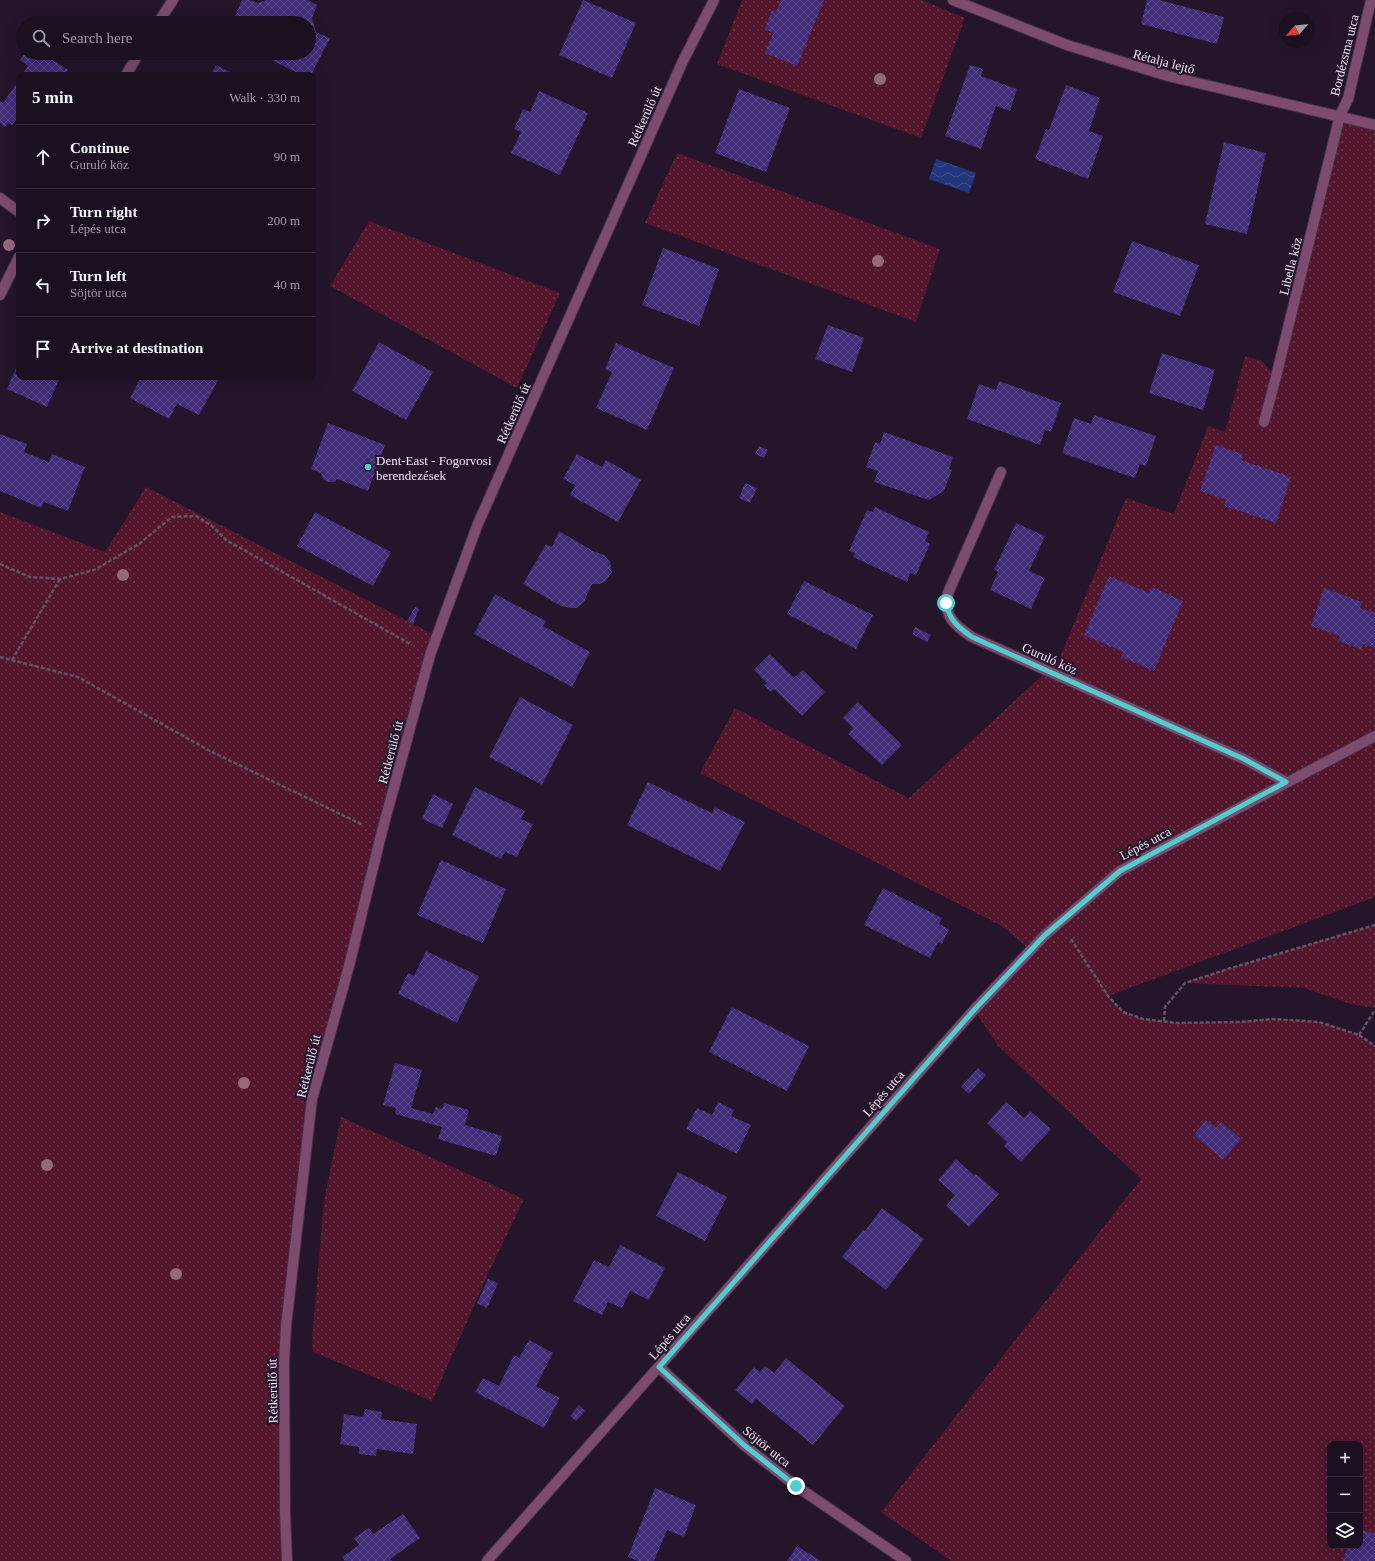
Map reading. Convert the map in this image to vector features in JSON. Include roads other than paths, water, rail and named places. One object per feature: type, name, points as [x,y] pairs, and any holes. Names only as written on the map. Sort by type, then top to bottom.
[{"type":"street","points":[[163,16],[173,0]]},
{"type":"street","name":"Rétkerülő út","points":[[287,1561],[285,1511],[284,1363],[286,1326],[312,1099],[349,966],[382,831],[430,655],[477,526],[682,63],[714,0]]},
{"type":"street","name":"Rétalja lejtő","points":[[954,0],[1067,45],[1168,76],[1375,124]]},
{"type":"street","name":"Bordézsma utca","points":[[1340,116],[1348,98],[1371,0]]},
{"type":"street","points":[[128,72],[135,60]]},
{"type":"street","name":"Libella köz","points":[[1264,422],[1340,116]]},
{"type":"street","points":[[0,198],[16,210]]},
{"type":"street","points":[[0,295],[16,263]]},
{"type":"street","name":"Guruló köz","points":[[1000,472],[948,593],[946,603],[947,612],[957,627],[972,637],[1244,759],[1286,782]]},
{"type":"street","name":"Lépés utca","points":[[487,1561],[974,1010],[1045,935],[1120,871],[1375,736]]},
{"type":"street","name":"Söjtör utca","points":[[659,1367],[744,1445],[796,1486],[906,1561]]},
{"type":"water","points":[[936,159],[976,173],[969,193],[929,179]]},
{"type":"place","name":"Dent-East - Fogorvosi berendezések","points":[[368,467]]}]
